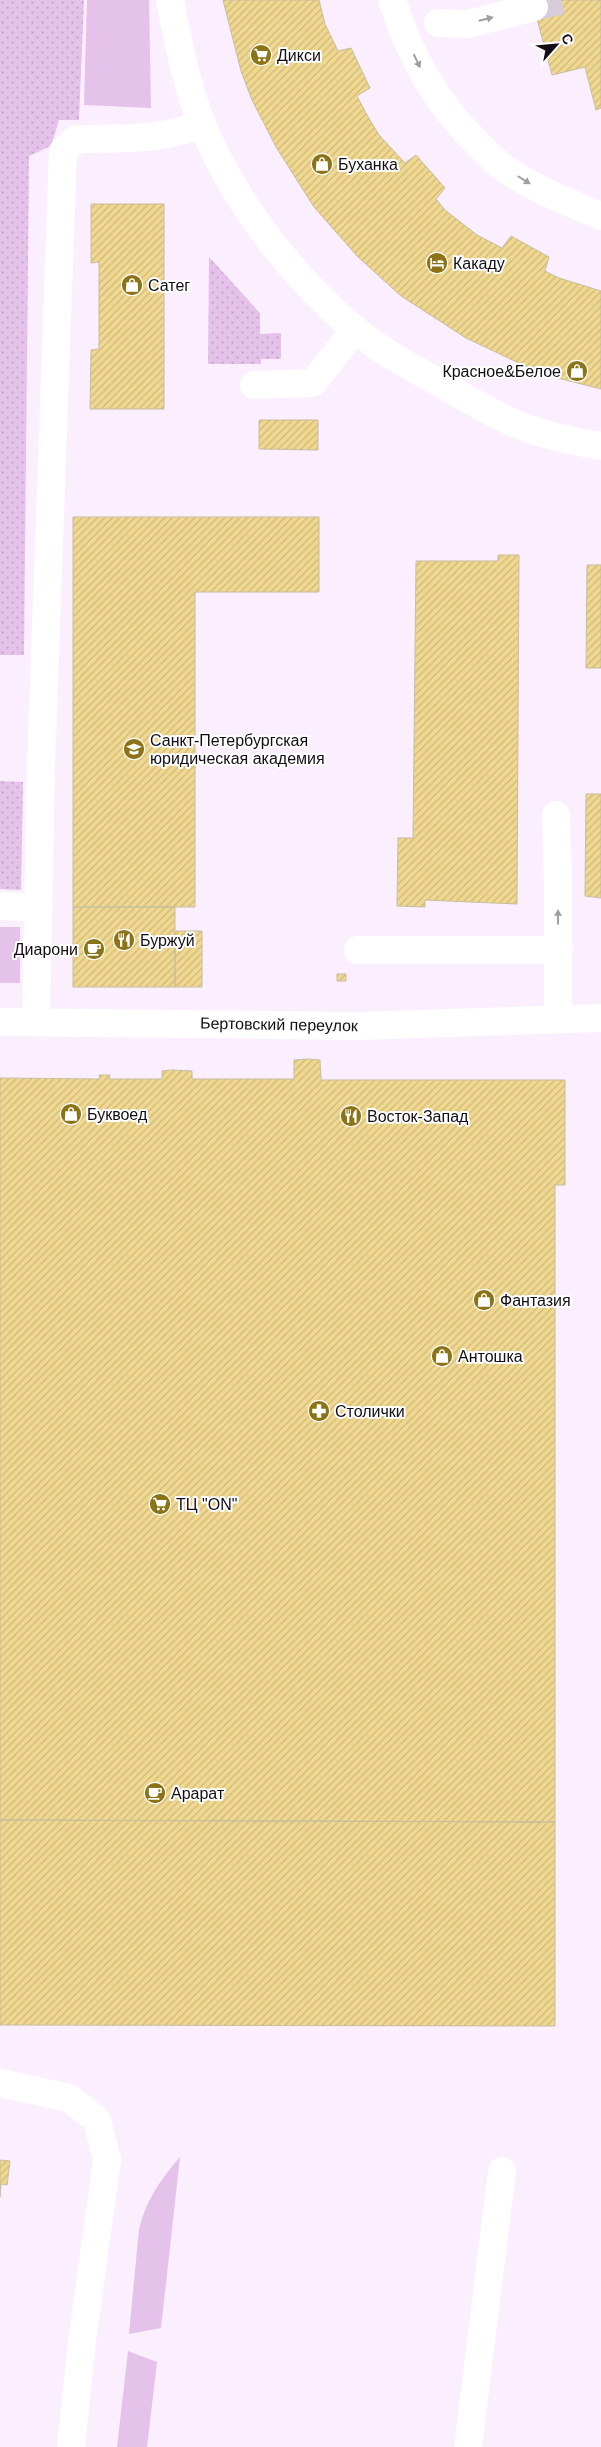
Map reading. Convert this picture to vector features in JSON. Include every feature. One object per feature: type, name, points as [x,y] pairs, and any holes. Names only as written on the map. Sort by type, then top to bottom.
[{"type":"street","points":[[170,0],[186,75],[202,124],[229,180],[289,263],[355,329],[391,355],[481,407],[534,431],[601,446]]},
{"type":"street","points":[[392,0],[404,32],[433,92],[457,123],[498,164],[546,193],[601,216]]},
{"type":"street","points":[[438,23],[464,6],[486,0]]},
{"type":"street","points":[[404,32],[438,23],[468,24],[534,7]]},
{"type":"street","points":[[36,1021],[41,767],[63,151],[77,139],[153,138],[180,133],[202,124]]},
{"type":"street","points":[[254,386],[314,383],[355,329]]},
{"type":"street","points":[[556,815],[559,950],[558,1019]]},
{"type":"street","points":[[0,906],[39,908]]},
{"type":"street","points":[[358,950],[559,950]]},
{"type":"street","name":"Бертовский переулок","points":[[0,1022],[358,1026],[601,1018]]},
{"type":"street","points":[[0,2083],[69,2098],[97,2120],[107,2160],[82,2341],[71,2447]]},
{"type":"street","points":[[468,2447],[502,2171]]},
{"type":"shaded area","points":[[0,0],[84,0],[79,120],[59,120],[51,146],[29,156],[24,655],[0,655]]},
{"type":"shaded area","points":[[87,0],[149,0],[151,108],[84,105]]},
{"type":"shaded area","points":[[209,257],[260,313],[260,334],[281,333],[281,359],[261,359],[261,364],[208,364]]},
{"type":"shaded area","points":[[0,781],[23,782],[21,890],[0,889]]},
{"type":"shaded area","points":[[0,927],[20,927],[20,983],[0,983]]},
{"type":"shaded area","points":[[180,2157],[161,2328],[129,2334],[139,2229],[142,2218],[155,2190]]},
{"type":"shaded area","points":[[128,2351],[157,2362],[147,2447],[117,2447]]},
{"type":"building","points":[[223,0],[319,0],[325,24],[338,51],[351,48],[370,88],[357,96],[379,135],[405,163],[416,155],[445,188],[436,199],[445,210],[477,235],[502,248],[511,236],[549,257],[545,271],[559,278],[601,291],[601,389],[542,374],[466,338],[401,296],[357,256],[314,207],[276,147],[252,100],[241,71]]},
{"type":"building","points":[[532,0],[601,0],[601,108],[596,110],[585,67],[552,75]]},
{"type":"building","name":"Сатег","points":[[91,204],[164,204],[164,409],[90,409],[91,350],[99,349],[99,262],[91,263]]},
{"type":"building","points":[[259,420],[318,420],[318,450],[259,449]]},
{"type":"building","name":"Санкт-Петербургская юридическая академия","points":[[73,517],[319,517],[319,592],[195,592],[195,907],[73,907]]},
{"type":"building","points":[[498,555],[519,555],[517,904],[425,900],[425,907],[397,906],[398,838],[413,838],[416,561],[498,561]]},
{"type":"building","points":[[587,565],[601,565],[601,668],[586,668]]},
{"type":"building","points":[[586,794],[601,794],[601,898],[585,896]]},
{"type":"building","name":"Буржуй","points":[[73,907],[175,907],[175,987],[73,987]]},
{"type":"building","points":[[175,931],[202,931],[202,987],[175,987]]},
{"type":"building","points":[[337,974],[346,974],[346,981],[337,981]]},
{"type":"building","points":[[294,1060],[320,1060],[321,1080],[565,1080],[565,1185],[555,1185],[555,1822],[0,1820],[0,1078],[100,1079],[99,1075],[110,1075],[109,1079],[162,1079],[162,1071],[171,1070],[192,1071],[192,1079],[294,1079]]},
{"type":"building","points":[[0,1820],[555,1822],[555,2026],[0,2025]]},
{"type":"building","points":[[0,2160],[10,2161],[7,2185],[1,2184],[0,2197]]},
{"type":"tunnel","points":[[534,7],[562,0]]},
{"type":"place","name":"Дикси","points":[[261,55]]},
{"type":"place","name":"Буханка","points":[[322,164]]},
{"type":"place","name":"Какаду","points":[[437,263]]},
{"type":"place","name":"Сатег","points":[[132,285]]},
{"type":"place","name":"Красное&Белое","points":[[577,371]]},
{"type":"place","name":"Санкт-Петербургская юридическая академия","points":[[134,749]]},
{"type":"place","name":"Буржуй","points":[[124,940]]},
{"type":"place","name":"Диарони","points":[[94,949]]},
{"type":"place","name":"Буквоед","points":[[71,1114]]},
{"type":"place","name":"Восток-Запад","points":[[351,1116]]},
{"type":"place","name":"Фантазия","points":[[484,1300]]},
{"type":"place","name":"Антошка","points":[[442,1356]]},
{"type":"place","name":"Столички","points":[[319,1411]]},
{"type":"place","name":"ТЦ \"ON\"","points":[[160,1504]]},
{"type":"place","name":"Арарат","points":[[155,1793]]}]
